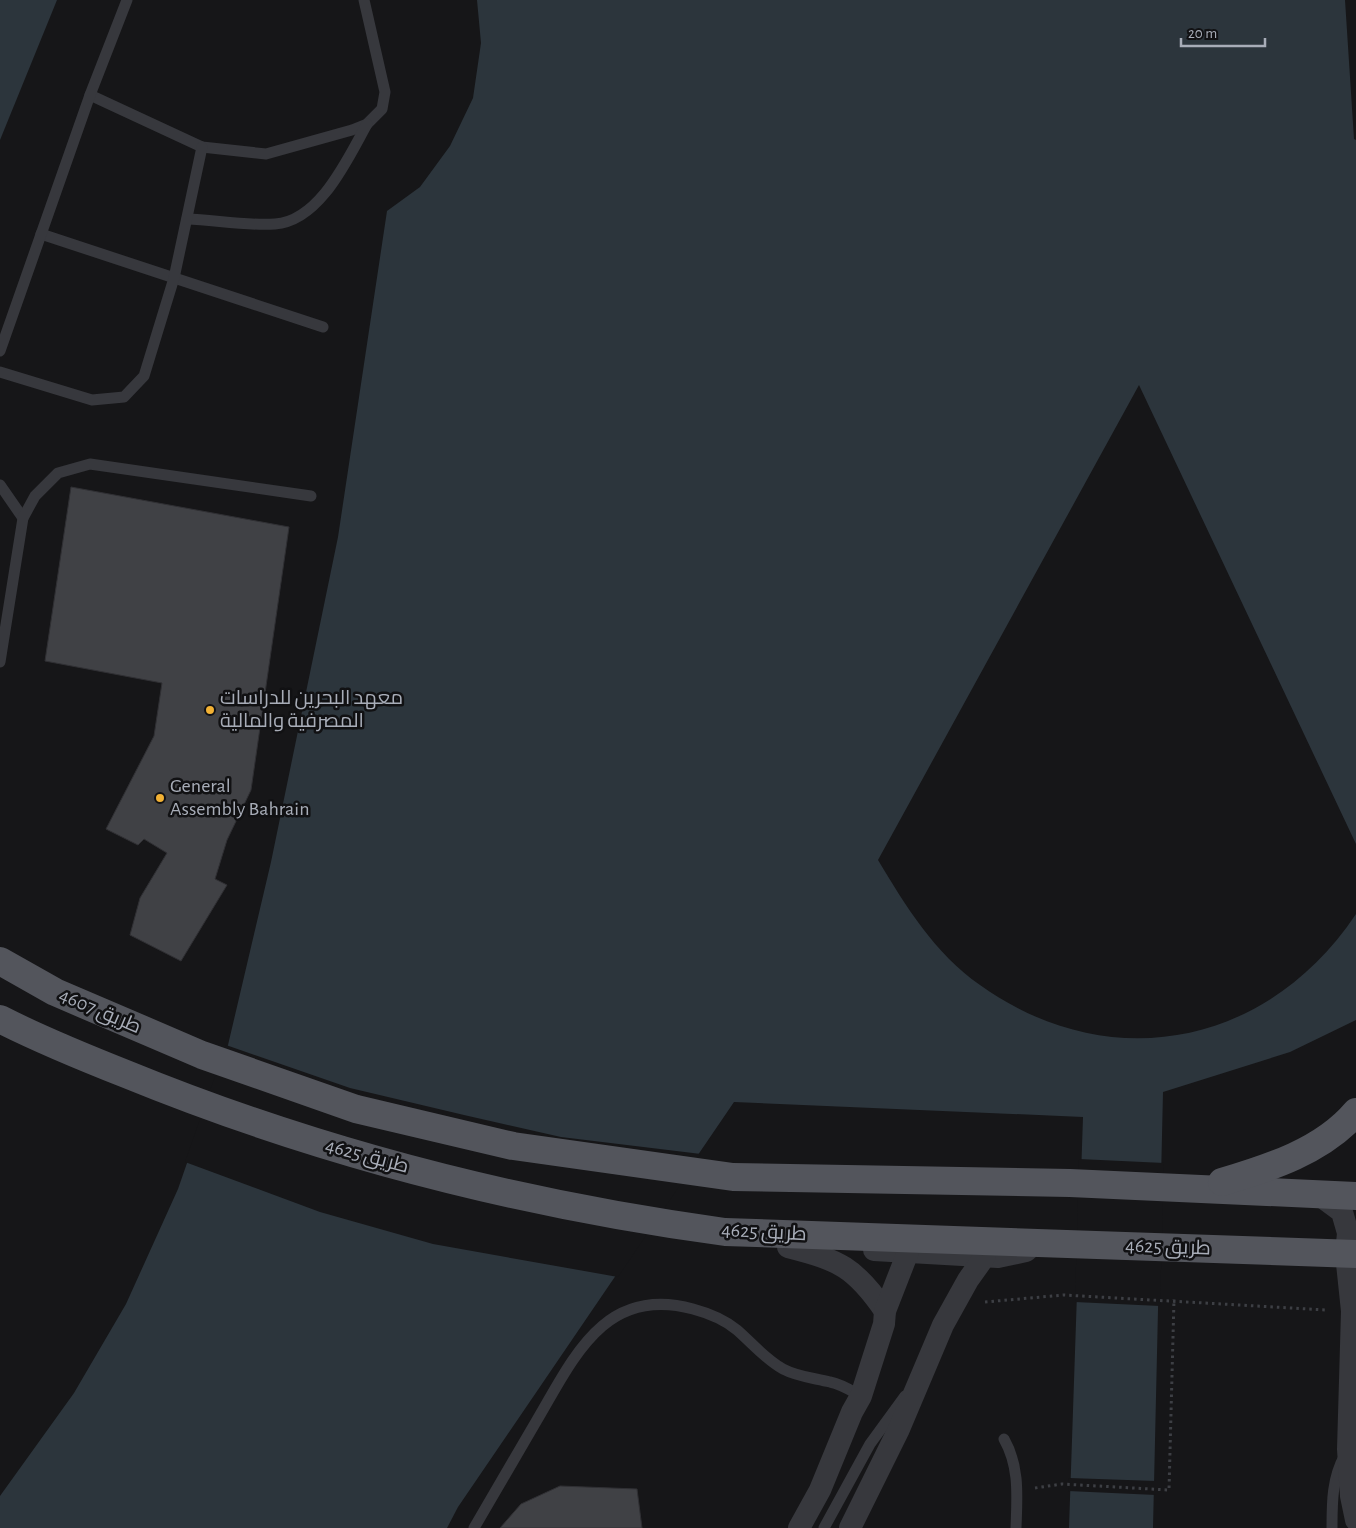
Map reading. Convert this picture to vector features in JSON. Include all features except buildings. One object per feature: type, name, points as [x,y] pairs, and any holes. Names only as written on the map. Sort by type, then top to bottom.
[{"type":"main road","name":"طريق 4607","points":[[0,961],[55,992],[202,1055],[356,1109],[512,1146],[733,1177],[1070,1183],[1172,1188],[1204,1187]]},
{"type":"main road","name":"طريق 4625","points":[[0,1019],[32,1035],[188,1100],[344,1152],[503,1191],[669,1224],[725,1232],[1351,1254]]},
{"type":"main road","points":[[1204,1187],[1255,1172],[1292,1157],[1318,1143],[1356,1112]]},
{"type":"main road","points":[[1204,1187],[1315,1192],[1356,1196]]},
{"type":"street","points":[[1315,1192],[1342,1212],[1351,1254],[1352,1311],[1348,1449],[1351,1496],[1356,1520]]},
{"type":"street","points":[[669,1224],[678,1233],[708,1242],[788,1247],[985,1256],[1014,1254],[1026,1251],[1036,1243]]},
{"type":"street","points":[[788,1247],[827,1257],[842,1266],[872,1293],[885,1318]]},
{"type":"street","points":[[799,1528],[820,1490],[852,1412],[861,1396],[908,1252]]},
{"type":"street","points":[[850,1528],[899,1428],[953,1305],[985,1256]]},
{"type":"lane","points":[[0,351],[90,95],[127,0]]},
{"type":"lane","points":[[187,219],[276,224],[304,213],[330,189],[367,124],[382,110],[384,92],[364,0]]},
{"type":"lane","points":[[90,95],[202,147],[266,154],[367,124]]},
{"type":"lane","points":[[0,372],[92,400],[124,397],[144,376],[174,278],[202,147]]},
{"type":"lane","points":[[41,234],[323,326]]},
{"type":"lane","points":[[0,662],[23,518],[34,496],[58,473],[90,464],[311,496]]},
{"type":"lane","points":[[0,485],[23,518]]},
{"type":"lane","points":[[474,1528],[578,1350],[603,1324],[620,1313],[639,1306],[676,1305],[715,1317],[735,1329],[783,1369],[832,1382],[861,1396]]},
{"type":"lane","points":[[807,1528],[840,1462],[882,1357],[885,1318]]},
{"type":"lane","points":[[824,1528],[870,1444],[920,1379]]},
{"type":"lane","points":[[1004,1439],[1014,1461],[1018,1490],[1016,1528]]},
{"type":"lane","points":[[1332,1528],[1334,1483],[1338,1468],[1348,1449]]},
{"type":"path","points":[[953,1305],[1064,1295],[1174,1299],[1352,1311]]},
{"type":"path","points":[[1018,1490],[1062,1484],[1169,1490],[1174,1299]]},
{"type":"shaded area","points":[[0,0],[57,0],[0,140]]},
{"type":"shaded area","points":[[477,0],[1345,0],[1354,139],[1356,140],[1356,844],[1139,385],[878,860],[910,911],[935,944],[964,973],[980,985],[1030,1014],[1081,1032],[1133,1038],[1184,1034],[1233,1019],[1278,994],[1320,959],[1356,914],[1356,1020],[1290,1052],[1163,1092],[1153,1528],[1069,1528],[1083,1117],[734,1102],[458,1507],[447,1528],[0,1528],[0,1496],[74,1393],[126,1304],[178,1189],[228,1045],[271,862],[338,537],[387,211],[420,187],[450,146],[473,98],[481,43]]},
{"type":"pier","points":[[226,1045],[350,1088],[464,1115],[561,1137],[701,1154],[618,1277],[433,1244],[320,1212],[185,1162]]},
{"type":"pier","points":[[1079,1159],[1164,1163],[1160,1306],[1075,1302]]},
{"type":"pier","points":[[1069,1478],[1156,1481],[1156,1495],[1068,1491]]},
{"type":"place","name":"معهد البحرين للدراسات المصرفية والمالية","points":[[210,710]]},
{"type":"place","name":"General Assembly Bahrain","points":[[160,798]]}]
